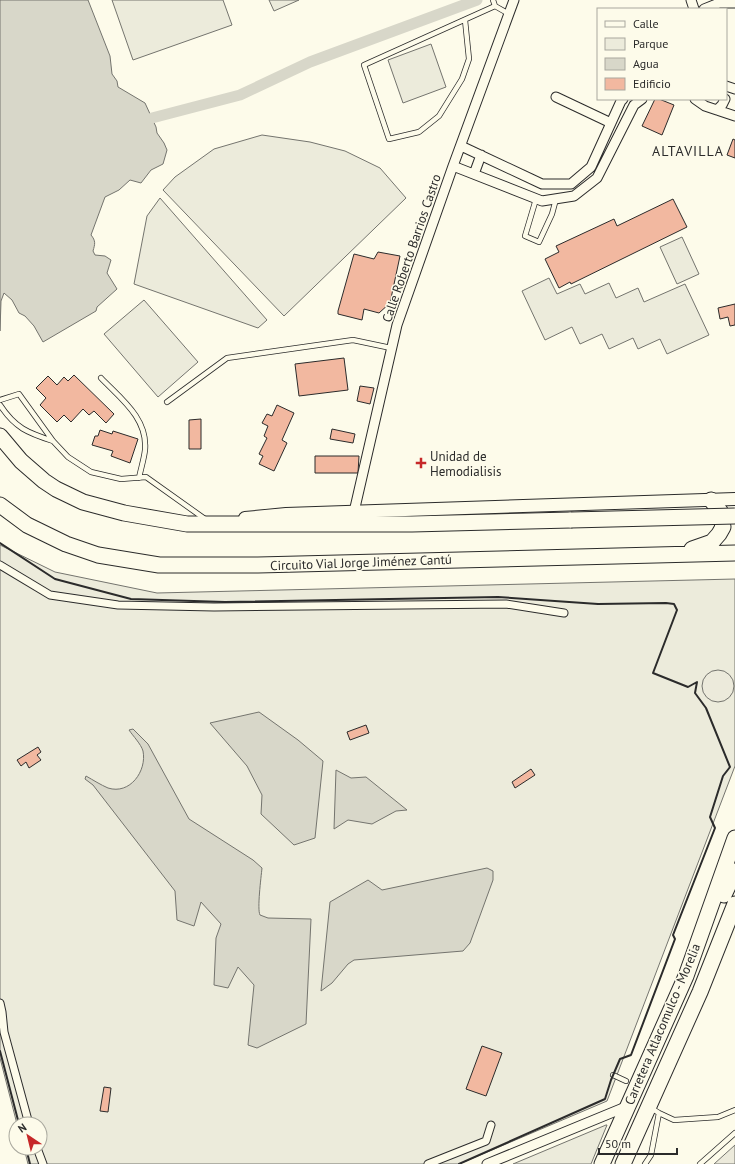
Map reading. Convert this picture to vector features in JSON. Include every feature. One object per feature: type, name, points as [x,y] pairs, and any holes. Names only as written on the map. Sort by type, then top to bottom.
[{"type":"main road","points":[[0,436],[21,461],[56,490],[83,502],[124,513],[187,524],[412,524],[735,516]]},
{"type":"main road","points":[[678,554],[712,542],[719,534],[723,526],[720,511],[711,500]]},
{"type":"main road","name":"Circuito Vial Jorge Jiménez Cantú","points":[[0,505],[27,525],[66,544],[98,555],[159,565],[258,565],[735,553]]},
{"type":"main road","name":"Carretera Atlacomulco - Morelia","points":[[602,1164],[686,976],[735,838]]},
{"type":"main road","points":[[686,976],[735,871]]},
{"type":"main road","name":"Carretera Atlacomulco - Morelia","points":[[623,1164],[654,1110],[735,904]]},
{"type":"street","name":"Calle Roberto Barrios Castro","points":[[354,512],[397,325],[514,0]]},
{"type":"street","points":[[706,8],[719,2],[735,2]]},
{"type":"street","points":[[556,97],[610,123]]},
{"type":"street","points":[[461,146],[542,184],[572,184],[591,167],[610,123],[622,100]]},
{"type":"street","points":[[453,166],[542,201],[574,196],[598,178],[634,105],[641,100]]},
{"type":"street","points":[[717,110],[724,100]]},
{"type":"street","points":[[705,103],[717,110],[735,116]]},
{"type":"street","points":[[474,174],[481,155]]},
{"type":"street","points":[[187,524],[286,514],[735,499]]},
{"type":"street","points":[[0,565],[50,595],[118,605],[222,607],[506,604],[564,613]]},
{"type":"street","points":[[0,1003],[4,1032],[27,1116]]},
{"type":"street","points":[[487,1164],[628,1106]]},
{"type":"street","points":[[428,1164],[486,1141],[491,1125]]},
{"type":"lane","points":[[493,0],[496,6],[509,14]]},
{"type":"lane","points":[[465,20],[469,59],[462,79],[439,116],[419,132],[389,139],[364,65],[496,6]]},
{"type":"lane","points":[[536,199],[525,236],[539,242],[552,214],[556,199]]},
{"type":"lane","points":[[167,402],[227,358],[353,340],[392,348]]},
{"type":"lane","points":[[101,378],[134,413],[141,424],[144,434],[145,449],[139,478]]},
{"type":"lane","points":[[0,400],[19,394],[53,441],[68,458],[91,472],[122,479],[146,477],[208,522]]},
{"type":"lane","points":[[0,406],[16,424],[31,434],[53,441]]},
{"type":"lane","points":[[613,1075],[626,1081]]},
{"type":"lane","points":[[645,1164],[651,1155],[654,1110],[674,1120],[718,1117],[735,1110]]},
{"type":"lane","points":[[700,1164],[735,1133]]},
{"type":"green space","points":[[112,0],[223,0],[232,25],[133,60]]},
{"type":"green space","points":[[269,0],[299,0],[274,11]]},
{"type":"green space","points":[[431,44],[446,87],[403,103],[388,60]]},
{"type":"green space","points":[[262,135],[310,142],[345,151],[380,168],[406,198],[284,316],[163,190],[175,177],[214,149]]},
{"type":"green space","points":[[160,198],[267,320],[258,328],[134,284],[147,216]]},
{"type":"green space","points":[[682,237],[699,274],[677,284],[660,247]]},
{"type":"green space","points":[[549,278],[557,294],[580,284],[585,294],[609,283],[616,298],[638,288],[644,302],[685,284],[709,335],[667,354],[660,339],[638,349],[633,338],[609,349],[602,334],[580,344],[572,327],[545,340],[522,291]]},
{"type":"green space","points":[[144,300],[198,362],[158,397],[104,334]]},
{"type":"green space","points":[[0,545],[55,572],[157,593],[735,579],[735,766],[607,1101],[459,1164],[28,1164],[26,1156],[48,1156],[48,1116],[15,1116],[0,1058]]},
{"type":"green space","points":[[606,1125],[591,1164],[513,1164]]},
{"type":"shaded area","points":[[715,670],[721,670],[731,677],[734,686],[733,692],[727,699],[721,702],[715,702],[705,695],[702,689],[702,683],[709,673]]},
{"type":"shaded area","points":[[735,1145],[735,1164],[714,1164]]},
{"type":"water","points":[[0,0],[88,0],[110,56],[112,74],[117,81],[118,87],[145,103],[156,127],[157,133],[167,150],[163,164],[151,170],[141,183],[130,180],[119,190],[105,197],[91,235],[95,244],[93,251],[95,255],[105,256],[111,260],[107,273],[117,289],[97,307],[96,311],[43,342],[34,326],[25,316],[19,313],[12,300],[4,293],[1,301],[0,331]]},
{"type":"water","points":[[259,712],[298,740],[323,761],[315,838],[294,845],[261,814],[262,795],[247,766],[210,723]]},
{"type":"water","points":[[133,729],[148,744],[189,819],[253,860],[262,868],[259,900],[260,915],[268,918],[311,919],[306,1024],[257,1048],[248,1045],[254,985],[238,967],[228,988],[214,985],[216,938],[221,924],[201,902],[194,926],[177,920],[175,891],[93,785],[85,779],[86,776],[108,788],[116,789],[130,785],[135,780],[144,759],[142,748],[129,730]]},
{"type":"water","points":[[336,770],[351,778],[366,777],[407,810],[396,811],[372,824],[348,820],[334,829]]},
{"type":"water","points":[[487,868],[493,871],[493,880],[470,943],[463,951],[354,960],[348,964],[332,983],[321,991],[330,902],[368,880],[382,890]]},
{"type":"building","points":[[655,100],[662,100],[674,105],[662,135],[642,126]]},
{"type":"building","points":[[733,139],[735,140],[735,158],[727,155]]},
{"type":"building","points":[[673,199],[687,227],[571,284],[570,282],[559,288],[545,259],[559,252],[556,246],[614,219],[617,226]]},
{"type":"building","points":[[378,252],[400,256],[390,303],[379,313],[364,309],[362,320],[338,314],[354,254],[374,259]]},
{"type":"building","points":[[735,304],[735,325],[730,326],[728,317],[720,319],[718,308]]},
{"type":"building","points":[[344,358],[348,390],[299,396],[295,364]]},
{"type":"building","points":[[74,375],[114,414],[106,423],[94,411],[89,415],[83,409],[71,422],[64,415],[57,422],[40,405],[46,398],[36,388],[48,376],[57,385],[64,377],[68,381]]},
{"type":"building","points":[[360,386],[374,388],[370,404],[357,401]]},
{"type":"building","points":[[277,405],[294,413],[282,440],[287,443],[274,471],[259,464],[263,456],[259,454],[267,438],[264,436],[268,426],[262,423],[267,414],[272,416]]},
{"type":"building","points":[[201,419],[201,449],[189,449],[189,420]]},
{"type":"building","points":[[332,429],[355,434],[353,443],[330,439]]},
{"type":"building","points":[[100,430],[112,434],[113,431],[138,439],[130,463],[111,456],[113,451],[92,445],[95,436],[98,436]]},
{"type":"building","points":[[315,456],[359,456],[358,473],[315,473]]},
{"type":"building","points":[[366,725],[369,733],[350,740],[347,732]]},
{"type":"building","points":[[38,747],[41,752],[37,755],[41,760],[29,768],[26,762],[21,766],[17,760]]},
{"type":"building","points":[[531,769],[535,775],[515,788],[512,782]]},
{"type":"building","points":[[482,1046],[502,1053],[486,1096],[466,1089]]},
{"type":"building","points":[[104,1087],[111,1088],[108,1112],[100,1111]]},
{"type":"waterway","points":[[152,118],[240,95],[310,62],[477,0]]},
{"type":"wall","points":[[0,543],[55,579],[131,599],[225,602],[498,597],[598,604],[674,604],[677,610],[653,673],[688,687],[697,682],[695,693],[706,708],[730,767],[723,776],[710,817],[715,828],[673,935],[675,939],[631,1055],[620,1059],[605,1099],[459,1164]]},
{"type":"wall","points":[[0,1051],[17,1116]]},
{"type":"wall","points":[[28,1156],[30,1164]]},
{"type":"place","name":"Unidad de Hemodialisis","points":[[421,463]]},
{"type":"district","name":"ALTAVILLA","points":[[688,151]]}]
